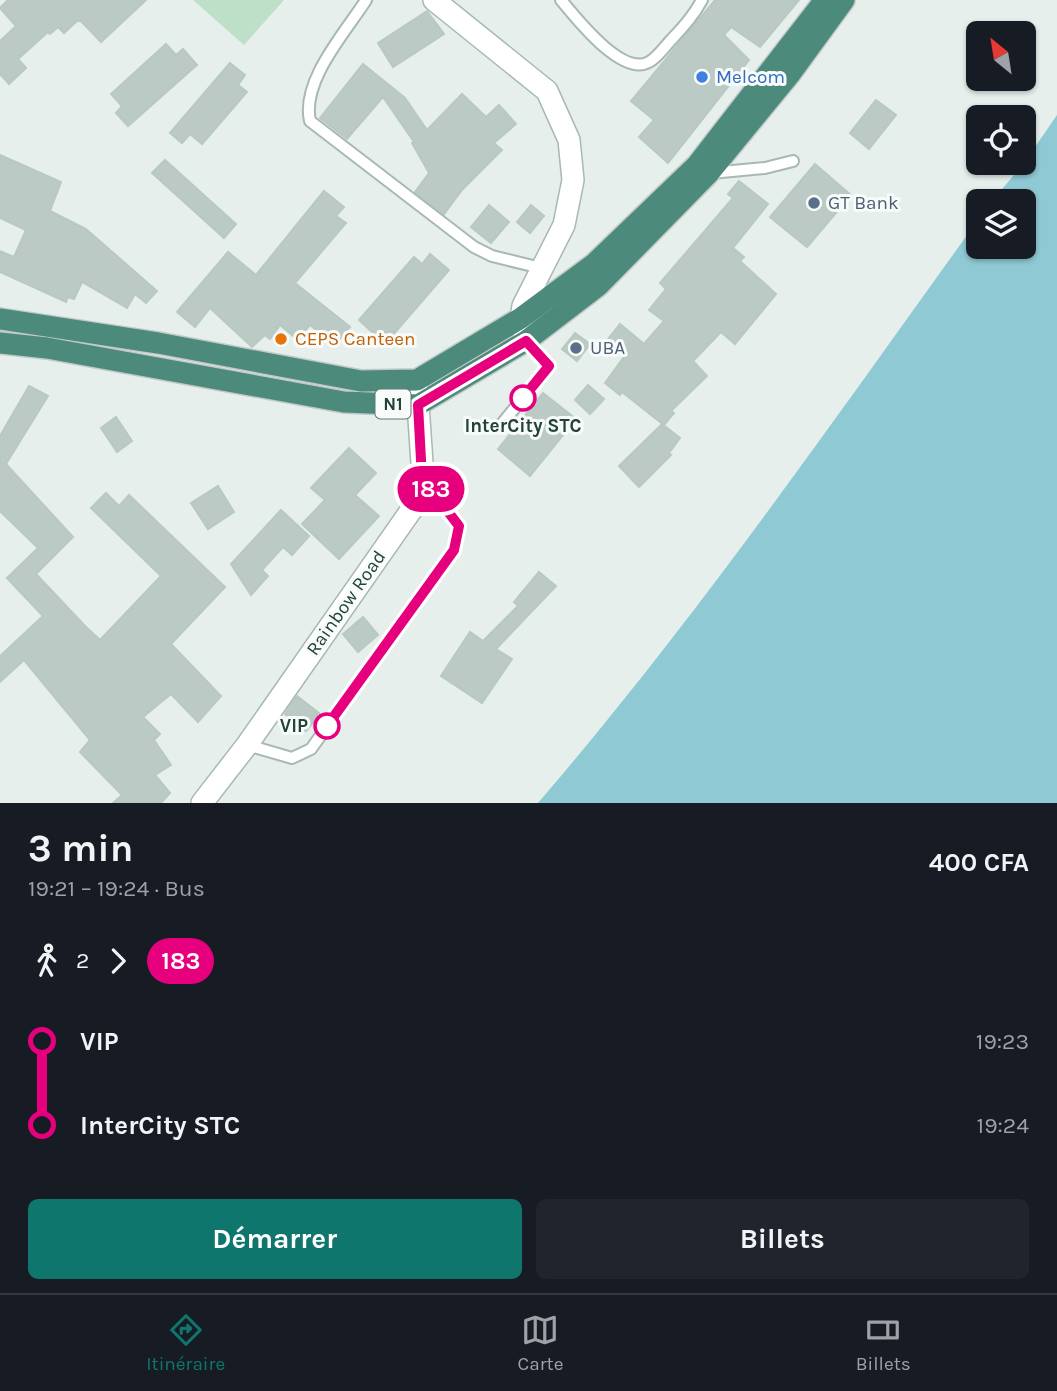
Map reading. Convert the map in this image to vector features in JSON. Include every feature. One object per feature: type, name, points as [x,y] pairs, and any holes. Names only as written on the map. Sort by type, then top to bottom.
[{"type":"highway","name":"N1","points":[[0,319],[158,343],[362,381],[417,380],[521,318],[593,264],[696,165],[825,0]]},
{"type":"highway","name":"N1","points":[[0,343],[47,348],[344,402],[418,405],[526,341],[598,286],[708,174],[790,74],[844,0]]},
{"type":"street","points":[[434,0],[547,92],[569,140],[573,180],[564,225],[541,268],[521,318],[526,341]]},
{"type":"street","name":"Rainbow Road","points":[[202,803],[247,745],[419,499],[422,478],[417,380]]},
{"type":"lane","points":[[366,0],[312,85],[307,107],[310,121],[474,247],[492,256],[541,268]]},
{"type":"lane","points":[[561,0],[577,20],[620,60],[634,66],[648,63],[659,54],[695,14],[702,0]]},
{"type":"lane","points":[[708,174],[765,168],[793,161]]},
{"type":"lane","points":[[501,425],[549,366],[526,341]]},
{"type":"lane","points":[[247,745],[292,758],[311,749],[454,550],[459,526],[422,478]]},
{"type":"green space","points":[[193,0],[284,0],[244,45]]},
{"type":"water","points":[[1057,115],[1057,803],[538,803],[597,733],[710,589],[966,237],[966,259],[1036,259],[1036,189],[1002,189],[1014,175],[1036,175],[1036,146]]},
{"type":"building","points":[[8,0],[146,0],[101,42],[81,21],[77,21],[64,33],[58,27],[50,34],[48,32],[18,59],[26,68],[9,84],[0,74],[0,41],[16,26],[0,8]]},
{"type":"building","points":[[715,0],[799,0],[760,47],[731,27],[724,35],[749,60],[668,163],[639,137],[654,120],[631,101]]},
{"type":"building","points":[[427,11],[444,34],[393,67],[378,43]]},
{"type":"building","points":[[166,44],[176,55],[183,49],[197,65],[128,126],[116,113],[122,106],[111,94]]},
{"type":"building","points":[[230,63],[245,75],[238,85],[247,92],[202,144],[190,134],[182,143],[170,133]]},
{"type":"building","points":[[363,64],[405,98],[427,130],[462,94],[486,117],[499,105],[516,124],[494,143],[502,150],[462,190],[444,214],[415,192],[429,173],[412,143],[414,142],[383,97],[347,139],[320,118]]},
{"type":"building","points":[[876,100],[896,115],[869,149],[850,133]]},
{"type":"building","points":[[0,155],[61,182],[50,211],[86,229],[157,291],[146,303],[135,294],[127,308],[82,282],[74,299],[68,297],[66,302],[0,272],[0,251],[14,257],[26,230],[0,218]]},
{"type":"building","points":[[165,160],[236,224],[224,238],[152,173]]},
{"type":"building","points":[[815,164],[851,195],[807,247],[770,217]]},
{"type":"building","points":[[739,181],[768,204],[733,248],[744,257],[740,261],[776,294],[735,344],[721,332],[693,361],[707,376],[671,411],[674,413],[664,425],[622,392],[620,395],[605,383],[626,354],[608,339],[620,324],[644,344],[664,321],[649,310],[666,289],[660,283],[733,198],[728,194]]},
{"type":"building","points":[[324,191],[344,207],[336,216],[346,223],[295,283],[350,327],[335,345],[310,325],[298,340],[280,325],[270,339],[265,335],[252,347],[210,308],[195,327],[177,312],[228,252],[256,275]]},
{"type":"building","points":[[489,205],[509,222],[491,243],[471,227]]},
{"type":"building","points":[[531,205],[544,216],[530,233],[517,222]]},
{"type":"building","points":[[430,254],[449,270],[385,344],[359,320],[414,257],[422,264]]},
{"type":"building","points":[[575,333],[590,344],[577,361],[562,349]]},
{"type":"building","points":[[588,385],[604,399],[590,414],[575,400]]},
{"type":"building","points":[[29,386],[48,396],[6,464],[73,537],[36,574],[86,627],[100,640],[161,576],[91,508],[106,493],[119,506],[129,495],[225,587],[171,644],[221,696],[198,722],[171,694],[143,717],[160,734],[154,740],[171,765],[155,775],[170,793],[161,803],[113,803],[122,795],[80,752],[90,740],[24,660],[0,682],[0,656],[43,616],[7,578],[38,548],[0,511],[0,436]]},
{"type":"building","points":[[543,393],[576,419],[530,476],[498,449]]},
{"type":"building","points":[[116,417],[132,441],[117,452],[101,428]]},
{"type":"building","points":[[662,424],[680,438],[669,453],[671,455],[639,487],[619,466]]},
{"type":"building","points":[[349,448],[376,473],[355,495],[379,516],[339,559],[302,524],[325,500],[311,488]]},
{"type":"building","points":[[218,486],[234,512],[208,529],[191,503]]},
{"type":"building","points":[[281,510],[309,536],[292,555],[283,547],[262,570],[268,576],[251,595],[231,564]]},
{"type":"building","points":[[539,572],[556,586],[496,649],[512,659],[482,703],[441,676],[470,632],[483,641],[518,606],[514,602]]},
{"type":"building","points":[[363,617],[378,635],[358,652],[343,634]]},
{"type":"building","points":[[297,696],[320,714],[306,731],[285,714]]},
{"type":"bus line","name":"183","points":[[327,726],[454,550],[459,526],[422,478],[418,405],[526,341],[530,349],[549,366],[523,398]]},
{"type":"place","name":"Melcom","points":[[702,77]]},
{"type":"place","name":"GT Bank","points":[[814,203]]},
{"type":"place","name":"CEPS Canteen","points":[[281,339]]},
{"type":"place","name":"UBA","points":[[576,348]]},
{"type":"place","name":"InterCity STC","points":[[523,398]]},
{"type":"place","name":"VIP","points":[[327,726]]}]
